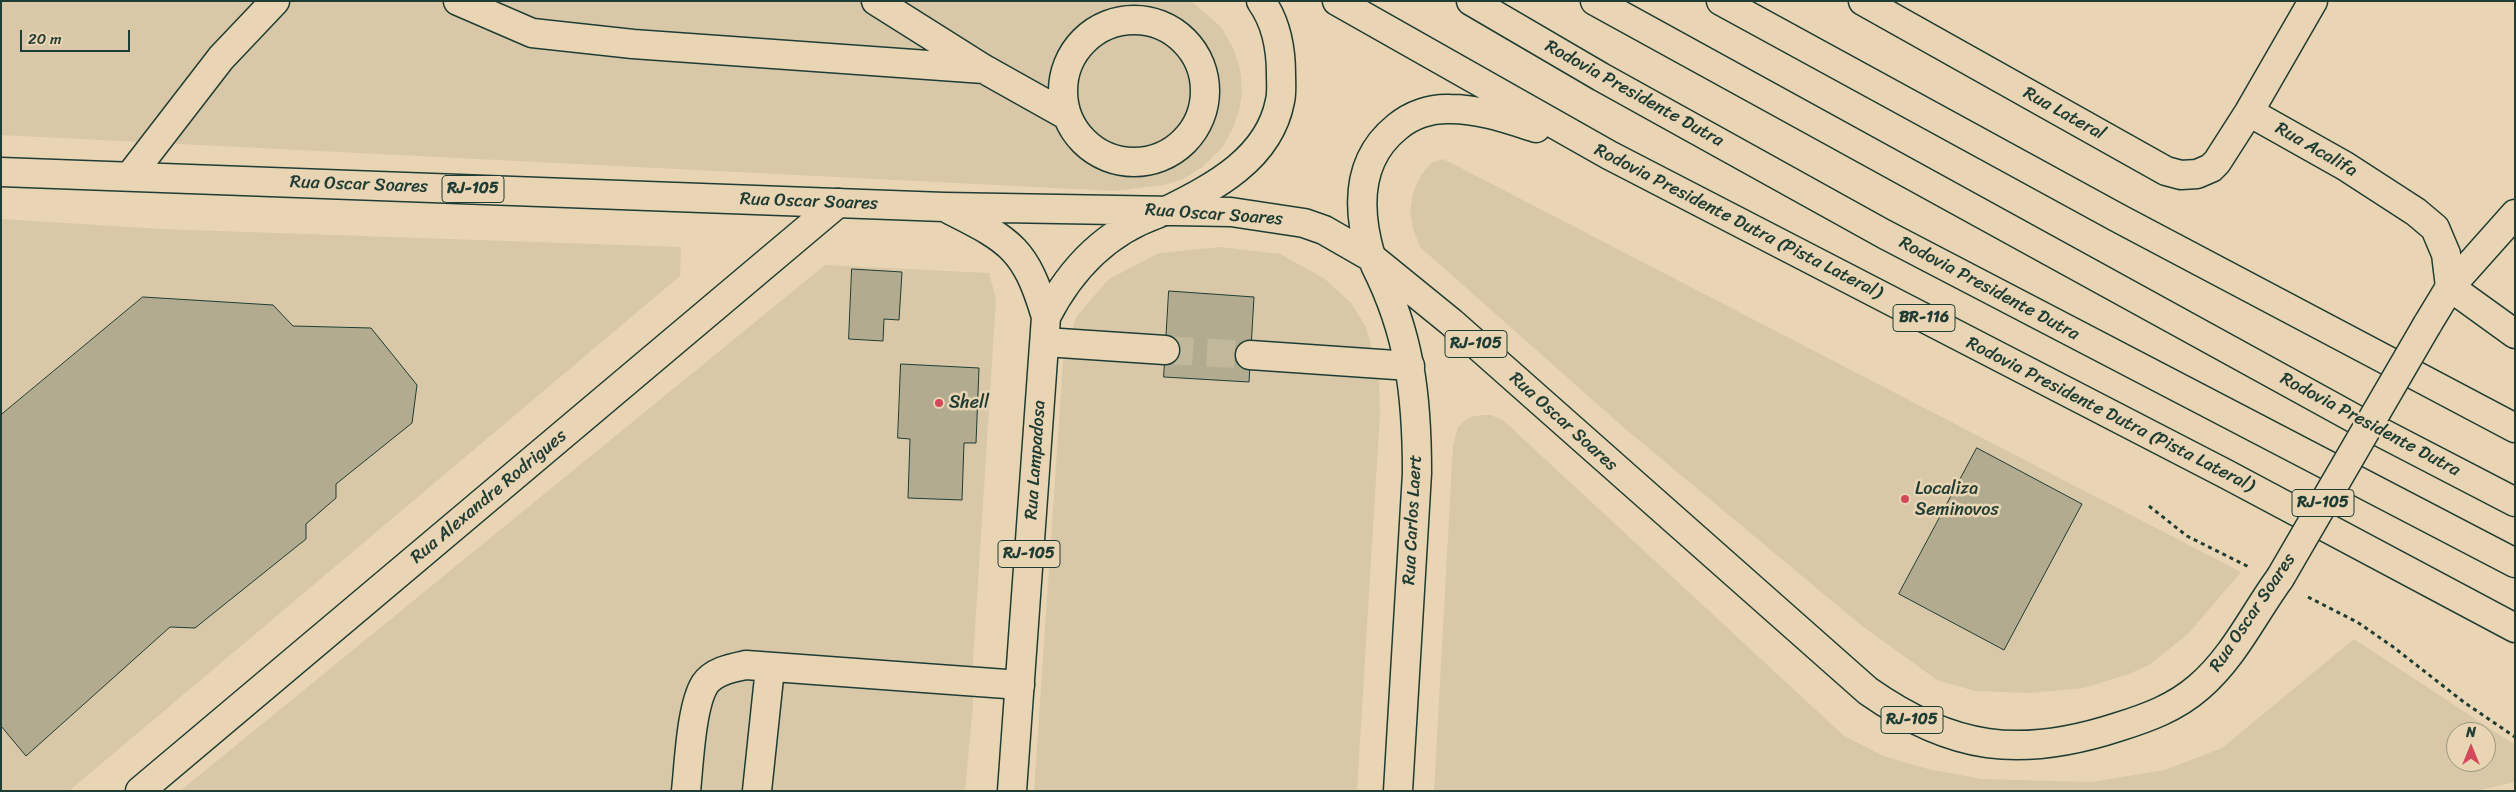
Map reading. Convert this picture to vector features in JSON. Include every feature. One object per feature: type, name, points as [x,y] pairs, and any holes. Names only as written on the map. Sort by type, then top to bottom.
[{"type":"main road","points":[[130,176],[221,58],[275,1]]},
{"type":"main road","points":[[458,1],[532,33],[633,44],[984,69]]},
{"type":"main road","points":[[876,1],[984,69],[1066,115],[1084,142],[1111,159],[1143,162],[1173,151],[1196,128],[1206,98],[1202,66],[1184,39],[1157,23],[1125,20],[1095,31],[1072,54],[1062,84],[1066,115]]},
{"type":"main road","points":[[1166,350],[1046,330],[1056,299],[1075,272],[1100,246],[1128,226],[1166,211],[1216,186],[1250,158],[1271,130],[1280,100],[1281,60],[1276,33],[1268,10],[1261,1]]},
{"type":"main road","name":"Rodovia Presidente Dutra (Pista Lateral)","points":[[1337,1],[1609,156],[2217,470],[2515,628]]},
{"type":"main road","name":"Rodovia Presidente Dutra","points":[[1471,1],[1601,77],[1884,234],[2515,563]]},
{"type":"main road","name":"Rodovia Presidente Dutra","points":[[1595,1],[2357,420],[2515,502]]},
{"type":"main road","points":[[1721,1],[2109,214],[2515,428]]},
{"type":"main road","name":"Rua Lateral","points":[[1862,1],[2173,173],[2190,175],[2211,168],[2249,112]]},
{"type":"main road","points":[[2249,112],[2313,1]]},
{"type":"main road","name":"Rua Carlos Laert","points":[[1398,791],[1416,473],[1416,426],[1410,366],[1396,310],[1371,257],[1361,209],[1364,178],[1369,162],[1389,133],[1416,115],[1449,108],[1493,114],[1548,132],[1609,156]]},
{"type":"main road","name":"Rua Acalifa","points":[[2249,112],[2345,166],[2416,212],[2435,228],[2446,254],[2450,288]]},
{"type":"main road","name":"Rua Oscar Soares","points":[[1,172],[944,207],[1166,211],[1260,215],[1304,223],[1324,230],[1371,257],[1451,322],[1844,673],[1906,717],[1941,732],[1964,739],[1996,744],[2053,744],[2082,738],[2164,710],[2198,688],[2220,666],[2280,578],[2450,288],[2515,214]]},
{"type":"main road","name":"Rua Alexandre Rodrigues","points":[[140,791],[838,203]]},
{"type":"main road","name":"Rua Lampadosa","points":[[944,207],[984,227],[1011,245],[1028,267],[1046,330],[1012,791]]},
{"type":"main road","points":[[2450,288],[2515,334]]},
{"type":"main road","points":[[1250,355],[1410,366]]},
{"type":"main road","points":[[686,791],[698,701],[705,684],[728,669],[746,665],[1020,685]]},
{"type":"main road","points":[[757,791],[770,668]]},
{"type":"path","points":[[2149,506],[2187,536],[2247,566]]},
{"type":"path","points":[[2302,594],[2357,622],[2385,641],[2465,703],[2515,737]]},
{"type":"shaded area","points":[[1,1],[1191,1],[1222,28],[1234,50],[1240,69],[1242,91],[1239,111],[1233,128],[1222,148],[1201,168],[1183,179],[1164,185],[1114,191],[1,135]]},
{"type":"shaded area","name":"Localiza Seminovos","points":[[1443,159],[2241,572],[2188,634],[2149,665],[2129,674],[2084,688],[2030,693],[1975,691],[1937,680],[1862,626],[1622,426],[1420,247],[1413,229],[1410,210],[1413,193],[1421,175],[1431,163]]},
{"type":"shaded area","points":[[1,219],[161,229],[681,247],[680,276],[69,791],[1,791]]},
{"type":"shaded area","points":[[1221,247],[1280,254],[1325,279],[1351,303],[1366,327],[1379,374],[1380,413],[1357,791],[1034,791],[1063,361],[1076,317],[1109,279],[1159,253]]},
{"type":"shaded area","points":[[825,265],[989,273],[996,299],[973,660],[973,704],[965,791],[180,791]]},
{"type":"shaded area","points":[[1481,415],[1491,415],[1504,421],[1843,735],[1883,756],[1928,769],[1982,779],[2091,782],[2165,770],[2222,748],[2354,639],[2480,722],[2446,722],[2446,772],[2496,772],[2496,732],[2515,745],[2515,782],[2476,791],[1434,791],[1453,445],[1458,427],[1471,417]]},
{"type":"building","points":[[852,269],[902,272],[899,320],[884,319],[883,341],[849,339]]},
{"type":"building","points":[[1169,291],[1254,297],[1249,382],[1164,377]]},
{"type":"building","points":[[143,297],[273,305],[293,326],[371,328],[417,385],[412,423],[336,484],[336,498],[306,524],[306,539],[195,628],[170,627],[26,756],[1,726],[1,415]]},
{"type":"building","name":"Shell","points":[[901,364],[979,368],[976,443],[964,443],[962,500],[908,498],[910,439],[898,438]]},
{"type":"building","points":[[1977,448],[2082,504],[2004,650],[1899,594]]},
{"type":"tunnel","points":[[1165,350],[1250,355]]},
{"type":"place","name":"Shell","points":[[939,403]]},
{"type":"place","name":"Localiza Seminovos","points":[[1905,499]]}]
